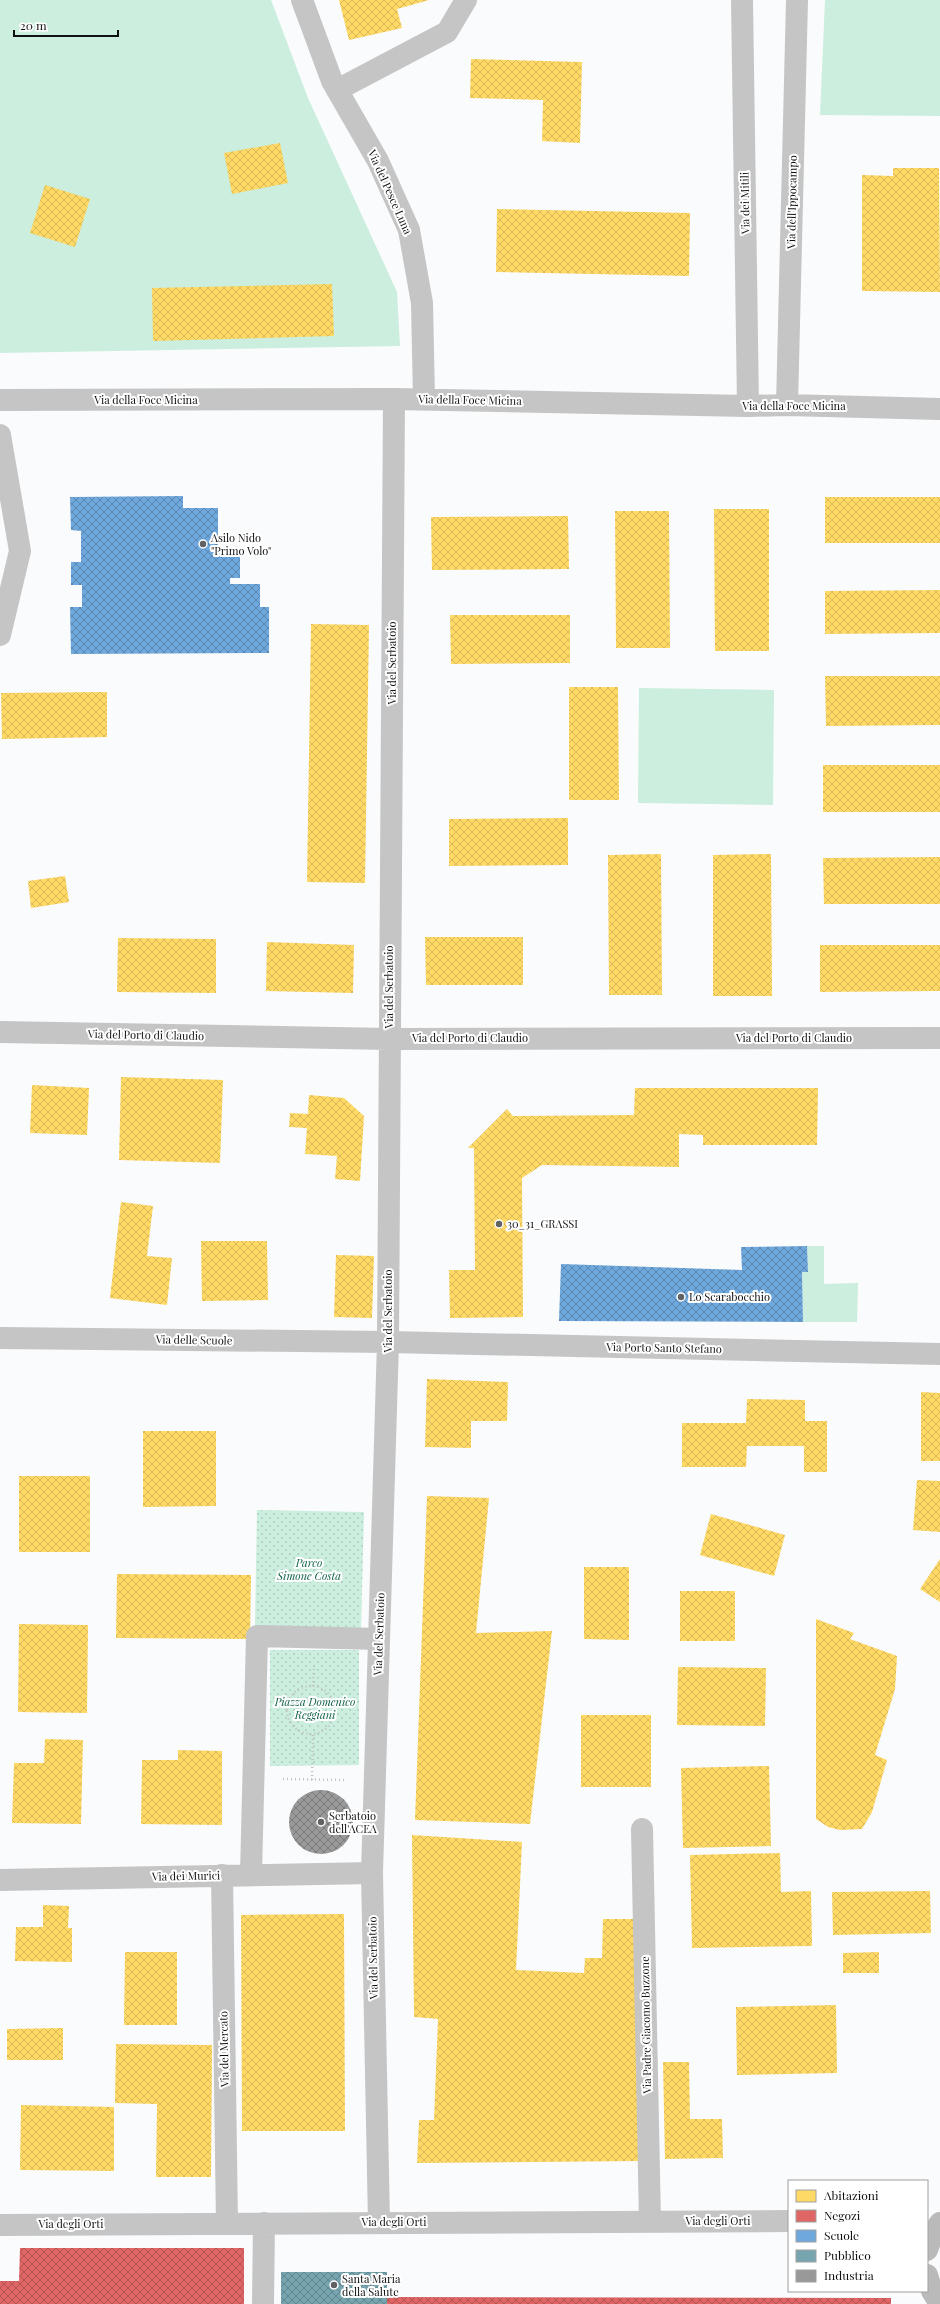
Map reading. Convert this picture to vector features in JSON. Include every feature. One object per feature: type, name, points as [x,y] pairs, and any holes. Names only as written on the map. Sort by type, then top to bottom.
[{"type":"street","name":"Via del Pesce Luna","points":[[302,0],[337,90],[378,161],[408,230],[422,303],[424,399]]},
{"type":"street","points":[[337,90],[447,32],[466,0]]},
{"type":"street","name":"Via dei Mitili","points":[[742,0],[748,406]]},
{"type":"street","name":"Via dell'Ippocampo","points":[[787,405],[798,0]]},
{"type":"street","name":"Via del Serbatoio","points":[[378,2222],[372,1873],[388,1342],[394,399]]},
{"type":"street","name":"Via della Foce Micina","points":[[0,400],[424,399],[940,409]]},
{"type":"street","points":[[0,435],[20,551],[0,635]]},
{"type":"street","name":"Via del Porto di Claudio","points":[[0,1032],[389,1038],[940,1038]]},
{"type":"street","name":"Via delle Scuole","points":[[0,1338],[388,1342]]},
{"type":"street","name":"Via Porto Santo Stefano","points":[[388,1342],[940,1354]]},
{"type":"street","points":[[251,1874],[256,1636],[379,1639]]},
{"type":"street","name":"Via Padre Giacomo Buzzone","points":[[642,1829],[650,2222]]},
{"type":"street","name":"Via dei Murici","points":[[0,1880],[251,1874],[372,1873]]},
{"type":"street","name":"Via del Mercato","points":[[222,1875],[227,2224]]},
{"type":"street","points":[[928,2220],[940,2223],[934,2231],[928,2247]]},
{"type":"street","name":"Via degli Orti","points":[[0,2225],[788,2221]]},
{"type":"street","points":[[263,2304],[264,2223]]},
{"type":"street","points":[[928,2278],[932,2291],[940,2304]]},
{"type":"path","points":[[310,1686],[327,1693],[334,1706],[331,1722],[326,1728],[313,1734],[299,1731],[292,1725],[288,1718],[287,1707],[295,1693],[310,1686]]},
{"type":"path","points":[[312,1780],[313,1734]]},
{"type":"path","points":[[253,1779],[375,1780]]},
{"type":"green space","points":[[0,0],[271,0],[308,98],[397,292],[400,346],[0,353]]},
{"type":"green space","points":[[825,0],[940,0],[940,116],[820,115]]},
{"type":"green space","points":[[639,688],[774,690],[773,805],[638,803]]},
{"type":"green space","name":"Lo Scarabocchio","points":[[807,1246],[824,1246],[824,1284],[858,1283],[857,1322],[803,1322],[802,1272],[808,1272]]},
{"type":"green space","name":"Parco Simone Costa","points":[[257,1510],[364,1512],[361,1629],[255,1627]]},
{"type":"green space","name":"Piazza Domenico Reggiani","points":[[270,1650],[359,1650],[359,1765],[270,1766]]},
{"type":"building: Abitazioni","points":[[339,0],[429,0],[397,9],[402,28],[349,40]]},
{"type":"building: Abitazioni","points":[[471,59],[582,62],[580,143],[542,141],[543,100],[470,98]]},
{"type":"building: Abitazioni","points":[[280,143],[288,183],[232,194],[224,153]]},
{"type":"building: Abitazioni","points":[[893,168],[939,168],[940,292],[862,291],[862,175],[893,176]]},
{"type":"building: Abitazioni","points":[[45,185],[90,199],[75,247],[30,233]]},
{"type":"building: Abitazioni","points":[[497,209],[690,213],[689,276],[496,272]]},
{"type":"building: Abitazioni","points":[[332,284],[334,336],[153,341],[152,288]]},
{"type":"building: Abitazioni","points":[[825,497],[940,497],[940,543],[825,543]]},
{"type":"building: Abitazioni","points":[[714,509],[769,509],[769,651],[715,651]]},
{"type":"building: Abitazioni","points":[[615,511],[669,511],[670,648],[616,648]]},
{"type":"building: Abitazioni","points":[[568,516],[569,569],[432,570],[431,517]]},
{"type":"building: Abitazioni","points":[[940,590],[940,633],[825,634],[825,591]]},
{"type":"building: Abitazioni","points":[[450,615],[570,615],[570,663],[451,664]]},
{"type":"building: Abitazioni","points":[[311,624],[369,625],[365,883],[307,882]]},
{"type":"building: Abitazioni","points":[[825,676],[940,676],[940,725],[826,726]]},
{"type":"building: Abitazioni","points":[[569,687],[618,687],[619,800],[569,800]]},
{"type":"building: Abitazioni","points":[[107,692],[107,737],[2,739],[1,693]]},
{"type":"building: Abitazioni","points":[[823,765],[940,765],[940,812],[823,812]]},
{"type":"building: Abitazioni","points":[[568,818],[568,865],[449,866],[449,819]]},
{"type":"building: Abitazioni","points":[[661,854],[662,995],[609,995],[608,855]]},
{"type":"building: Abitazioni","points":[[771,854],[772,996],[713,996],[713,855]]},
{"type":"building: Abitazioni","points":[[940,857],[940,904],[824,904],[823,858]]},
{"type":"building: Abitazioni","points":[[65,876],[69,902],[31,908],[28,881]]},
{"type":"building: Abitazioni","points":[[425,937],[523,937],[523,985],[426,985]]},
{"type":"building: Abitazioni","points":[[118,938],[216,939],[216,993],[117,992]]},
{"type":"building: Abitazioni","points":[[267,942],[354,945],[353,993],[266,991]]},
{"type":"building: Abitazioni","points":[[820,945],[940,945],[940,991],[820,992]]},
{"type":"building: Abitazioni","points":[[121,1077],[223,1080],[220,1163],[119,1160]]},
{"type":"building: Abitazioni","points":[[32,1085],[89,1088],[87,1135],[30,1133]]},
{"type":"building: Abitazioni","points":[[635,1088],[818,1088],[817,1145],[703,1145],[703,1135],[679,1134],[679,1167],[542,1165],[522,1178],[523,1317],[450,1318],[449,1270],[475,1270],[474,1148],[468,1148],[507,1109],[513,1116],[634,1115]]},
{"type":"building: Abitazioni","points":[[309,1095],[344,1098],[364,1116],[360,1181],[335,1179],[337,1156],[305,1154],[307,1128],[289,1127],[290,1113],[308,1114]]},
{"type":"building: Abitazioni","points":[[121,1202],[153,1206],[147,1256],[172,1258],[167,1305],[110,1298]]},
{"type":"building: Abitazioni","points":[[201,1241],[267,1241],[268,1300],[202,1301]]},
{"type":"building: Abitazioni","points":[[336,1255],[374,1256],[372,1318],[334,1317]]},
{"type":"building: Abitazioni","points":[[427,1379],[508,1382],[507,1421],[471,1421],[471,1448],[425,1447]]},
{"type":"building: Abitazioni","points":[[921,1392],[940,1393],[940,1461],[921,1461]]},
{"type":"building: Abitazioni","points":[[747,1399],[805,1400],[805,1421],[827,1421],[827,1472],[804,1472],[804,1446],[747,1446],[746,1467],[682,1467],[682,1423],[746,1423]]},
{"type":"building: Abitazioni","points":[[143,1431],[216,1431],[216,1506],[143,1507]]},
{"type":"building: Abitazioni","points":[[19,1476],[90,1476],[90,1552],[19,1552]]},
{"type":"building: Abitazioni","points":[[917,1480],[940,1481],[940,1532],[913,1530]]},
{"type":"building: Abitazioni","points":[[427,1496],[489,1498],[476,1633],[552,1631],[530,1824],[415,1820]]},
{"type":"building: Abitazioni","points":[[711,1514],[785,1535],[774,1576],[700,1555]]},
{"type":"building: Abitazioni","points":[[940,1559],[940,1602],[920,1589]]},
{"type":"building: Abitazioni","points":[[584,1567],[629,1567],[629,1640],[584,1639]]},
{"type":"building: Abitazioni","points":[[117,1574],[251,1575],[250,1639],[116,1638]]},
{"type":"building: Abitazioni","points":[[680,1591],[735,1591],[735,1641],[680,1641]]},
{"type":"building: Abitazioni","points":[[816,1619],[854,1633],[850,1639],[897,1656],[895,1689],[875,1755],[887,1760],[872,1812],[862,1829],[840,1830],[828,1827],[816,1819]]},
{"type":"building: Abitazioni","points":[[19,1624],[88,1625],[87,1713],[18,1712]]},
{"type":"building: Abitazioni","points":[[678,1667],[766,1668],[765,1726],[677,1725]]},
{"type":"building: Abitazioni","points":[[581,1715],[651,1715],[651,1787],[581,1787]]},
{"type":"building: Abitazioni","points":[[45,1739],[83,1740],[81,1824],[12,1823],[14,1763],[44,1763]]},
{"type":"building: Abitazioni","points":[[178,1750],[222,1751],[222,1825],[141,1824],[142,1760],[178,1760]]},
{"type":"building: Abitazioni","points":[[769,1766],[771,1846],[683,1848],[681,1768]]},
{"type":"building: Abitazioni","points":[[412,1835],[522,1842],[516,1970],[584,1973],[585,1958],[602,1958],[603,1919],[637,1919],[639,2161],[417,2163],[419,2120],[434,2120],[438,2019],[414,2017]]},
{"type":"building: Abitazioni","points":[[780,1853],[781,1892],[811,1891],[812,1946],[692,1948],[690,1855]]},
{"type":"building: Abitazioni","points":[[930,1891],[931,1933],[833,1935],[832,1892]]},
{"type":"building: Abitazioni","points":[[43,1905],[69,1906],[68,1928],[72,1928],[72,1962],[15,1961],[16,1927],[43,1927]]},
{"type":"building: Abitazioni","points":[[344,1914],[345,2131],[242,2131],[241,1915]]},
{"type":"building: Abitazioni","points":[[125,1952],[177,1952],[177,2025],[124,2025]]},
{"type":"building: Abitazioni","points":[[879,1952],[879,1973],[843,1973],[843,1953]]},
{"type":"building: Abitazioni","points":[[836,2005],[837,2073],[737,2075],[736,2007]]},
{"type":"building: Abitazioni","points":[[63,2028],[63,2060],[7,2060],[7,2029]]},
{"type":"building: Abitazioni","points":[[116,2044],[212,2045],[211,2177],[156,2177],[157,2104],[115,2103]]},
{"type":"building: Abitazioni","points":[[663,2062],[689,2062],[690,2119],[722,2119],[723,2158],[665,2159]]},
{"type":"building: Abitazioni","points":[[21,2105],[114,2107],[114,2171],[20,2170]]},
{"type":"building: Negozi","points":[[20,2248],[244,2248],[244,2304],[0,2304],[0,2281],[19,2281]]},
{"type":"building: Negozi","points":[[387,2297],[891,2298],[891,2304],[387,2304]]},
{"type":"building: Scuole","points":[[183,496],[183,508],[218,508],[218,549],[240,549],[240,578],[230,578],[230,584],[260,584],[260,607],[269,607],[269,653],[71,654],[70,607],[82,607],[82,585],[71,585],[71,562],[81,562],[81,531],[71,530],[70,497]]},
{"type":"building: Scuole","name":"Lo Scarabocchio","points":[[807,1246],[808,1272],[802,1272],[803,1322],[559,1321],[561,1264],[742,1270],[741,1247]]},
{"type":"building: Pubblico","name":"Santa Maria della Salute","points":[[281,2272],[387,2272],[387,2304],[281,2304]]},
{"type":"building: Industria","name":"Serbatoio dell'ACEA","points":[[315,1790],[327,1790],[344,1799],[351,1810],[353,1822],[351,1834],[344,1845],[327,1854],[315,1854],[303,1849],[294,1840],[289,1828],[289,1816],[294,1804],[303,1795]]},
{"type":"place","name":"Asilo Nido \"Primo Volo\"","points":[[203,544]]},
{"type":"place","name":"30_31_GRASSI","points":[[499,1224]]},
{"type":"place","name":"Lo Scarabocchio","points":[[681,1297]]},
{"type":"place","name":"Serbatoio dell'ACEA","points":[[321,1822]]},
{"type":"place","name":"Santa Maria della Salute","points":[[334,2285]]}]
